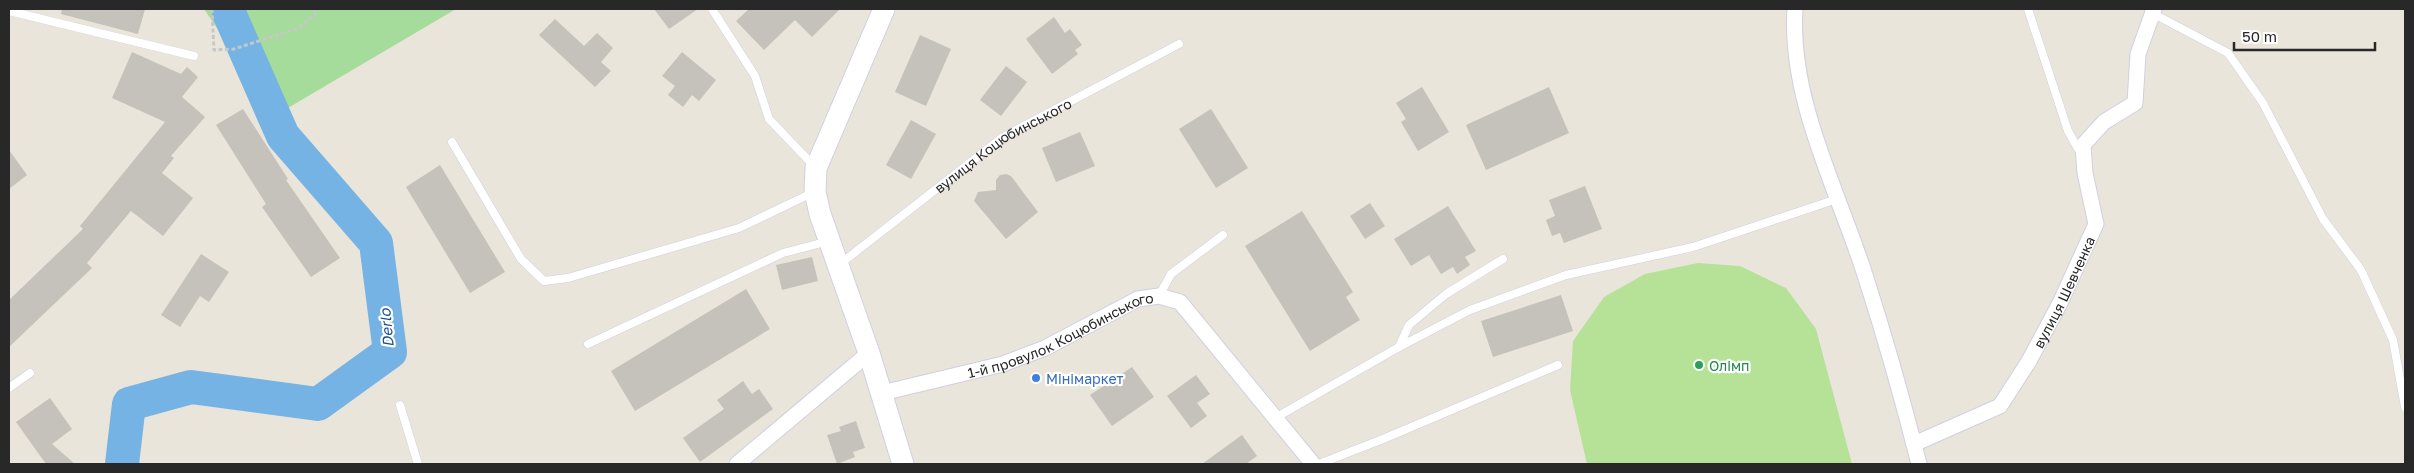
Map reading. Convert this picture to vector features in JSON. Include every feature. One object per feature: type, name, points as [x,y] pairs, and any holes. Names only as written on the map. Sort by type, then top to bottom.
[{"type":"street","points":[[884,9],[816,168],[815,192],[882,393],[902,464]]},
{"type":"street","points":[[1795,9],[1794,29],[1801,86],[1837,199],[1865,274],[1919,464]]},
{"type":"street","name":"вулиця Шевченка","points":[[1914,444],[2000,406],[2029,361],[2060,303],[2096,224],[2083,145],[2104,122],[2135,103],[2138,54],[2153,11]]},
{"type":"street","name":"1-й провулок Коцюбинського","points":[[882,393],[1003,364],[1045,348],[1138,299],[1159,296],[1180,302],[1313,464]]},
{"type":"street","points":[[737,464],[869,353]]},
{"type":"lane","points":[[712,9],[755,76],[769,119],[816,168]]},
{"type":"lane","points":[[2028,9],[2068,131],[2084,158]]},
{"type":"lane","name":"вулиця Шевченка","points":[[2153,11],[2228,53],[2263,103],[2323,218],[2361,270],[2392,340],[2405,407]]},
{"type":"lane","points":[[9,12],[194,56]]},
{"type":"lane","name":"вулиця Коцюбинського","points":[[839,265],[1003,137],[1178,44]]},
{"type":"lane","points":[[452,142],[521,259],[544,281],[568,278],[739,228],[815,192]]},
{"type":"lane","points":[[1275,418],[1399,347],[1470,310],[1566,275],[1693,246],[1837,199]]},
{"type":"lane","points":[[1159,296],[1172,274],[1224,235]]},
{"type":"lane","points":[[588,344],[783,253],[830,240]]},
{"type":"lane","points":[[1399,347],[1409,325],[1438,300],[1503,259]]},
{"type":"lane","points":[[1319,464],[1383,440],[1558,365]]},
{"type":"lane","points":[[9,388],[30,374]]},
{"type":"lane","points":[[400,405],[418,464]]},
{"type":"path","points":[[212,9],[214,50],[234,49],[299,28],[315,14],[316,9]]},
{"type":"green space","points":[[204,9],[456,9],[276,115]]},
{"type":"green space","name":"Олімп","points":[[1698,263],[1740,266],[1786,288],[1816,329],[1852,464],[1587,464],[1570,390],[1573,341],[1604,297],[1645,274]]},
{"type":"building","points":[[62,9],[145,9],[138,34],[61,14]]},
{"type":"building","points":[[654,9],[698,9],[669,29]]},
{"type":"building","points":[[749,9],[840,9],[812,37],[795,20],[764,50],[736,21]]},
{"type":"building","points":[[1054,17],[1065,33],[1070,29],[1082,45],[1075,50],[1078,54],[1052,74],[1026,39]]},
{"type":"building","points":[[555,19],[584,46],[597,33],[613,48],[601,62],[611,71],[595,87],[539,35]]},
{"type":"building","points":[[920,35],[951,49],[926,106],[895,92]]},
{"type":"building","points":[[132,52],[181,74],[187,67],[198,77],[182,97],[205,117],[171,156],[174,158],[162,173],[193,198],[163,236],[131,211],[87,263],[92,268],[9,347],[9,300],[83,229],[80,226],[165,122],[112,98]]},
{"type":"building","points":[[682,52],[716,80],[699,101],[692,95],[683,107],[668,95],[675,86],[662,76]]},
{"type":"building","points":[[1006,66],[1027,82],[1001,116],[980,100]]},
{"type":"building","points":[[1422,87],[1449,132],[1418,151],[1401,122],[1406,119],[1396,103]]},
{"type":"building","points":[[1549,87],[1569,133],[1486,170],[1466,125]]},
{"type":"building","points":[[243,109],[288,179],[286,180],[340,258],[311,277],[262,207],[266,204],[216,125]]},
{"type":"building","points":[[1211,109],[1248,168],[1216,188],[1179,129]]},
{"type":"building","points":[[911,120],[936,134],[911,179],[886,165]]},
{"type":"building","points":[[1080,132],[1095,166],[1056,182],[1042,148]]},
{"type":"building","points":[[9,150],[27,175],[9,189]]},
{"type":"building","points":[[440,165],[505,272],[470,293],[406,187]]},
{"type":"building","points":[[1006,174],[1011,176],[1038,212],[1006,239],[974,201],[978,192],[996,190],[996,180],[1000,175]]},
{"type":"building","points":[[1585,186],[1602,229],[1564,243],[1560,233],[1552,236],[1546,220],[1555,216],[1549,200]]},
{"type":"building","points":[[1370,203],[1385,226],[1365,239],[1350,216]]},
{"type":"building","points":[[1448,206],[1476,251],[1465,257],[1470,265],[1457,274],[1453,267],[1441,274],[1429,255],[1411,266],[1394,239]]},
{"type":"building","points":[[1302,211],[1353,292],[1346,297],[1360,320],[1310,351],[1245,246]]},
{"type":"building","points":[[201,254],[229,272],[209,302],[200,296],[180,327],[161,315]]},
{"type":"building","points":[[812,257],[818,281],[782,290],[776,265]]},
{"type":"building","points":[[746,289],[770,329],[635,411],[611,371]]},
{"type":"building","points":[[1561,295],[1573,331],[1493,357],[1481,321]]},
{"type":"building","points":[[1132,367],[1154,397],[1112,426],[1090,395]]},
{"type":"building","points":[[1196,375],[1210,394],[1197,403],[1207,416],[1191,428],[1167,396]]},
{"type":"building","points":[[743,381],[752,394],[759,389],[773,409],[700,462],[683,438],[724,409],[717,400]]},
{"type":"building","points":[[50,398],[72,429],[52,444],[75,464],[46,464],[16,422]]},
{"type":"building","points":[[856,421],[865,448],[853,452],[855,457],[837,464],[827,435],[841,431],[839,427]]},
{"type":"building","points":[[1242,435],[1257,456],[1246,464],[1202,464]]},
{"type":"waterway","name":"Derlo","points":[[122,464],[129,404],[191,387],[318,404],[390,352],[376,243],[283,136],[229,13],[230,9]]},
{"type":"place","name":"Олімп","points":[[1699,365]]},
{"type":"place","name":"Мінімаркет","points":[[1036,378]]}]
